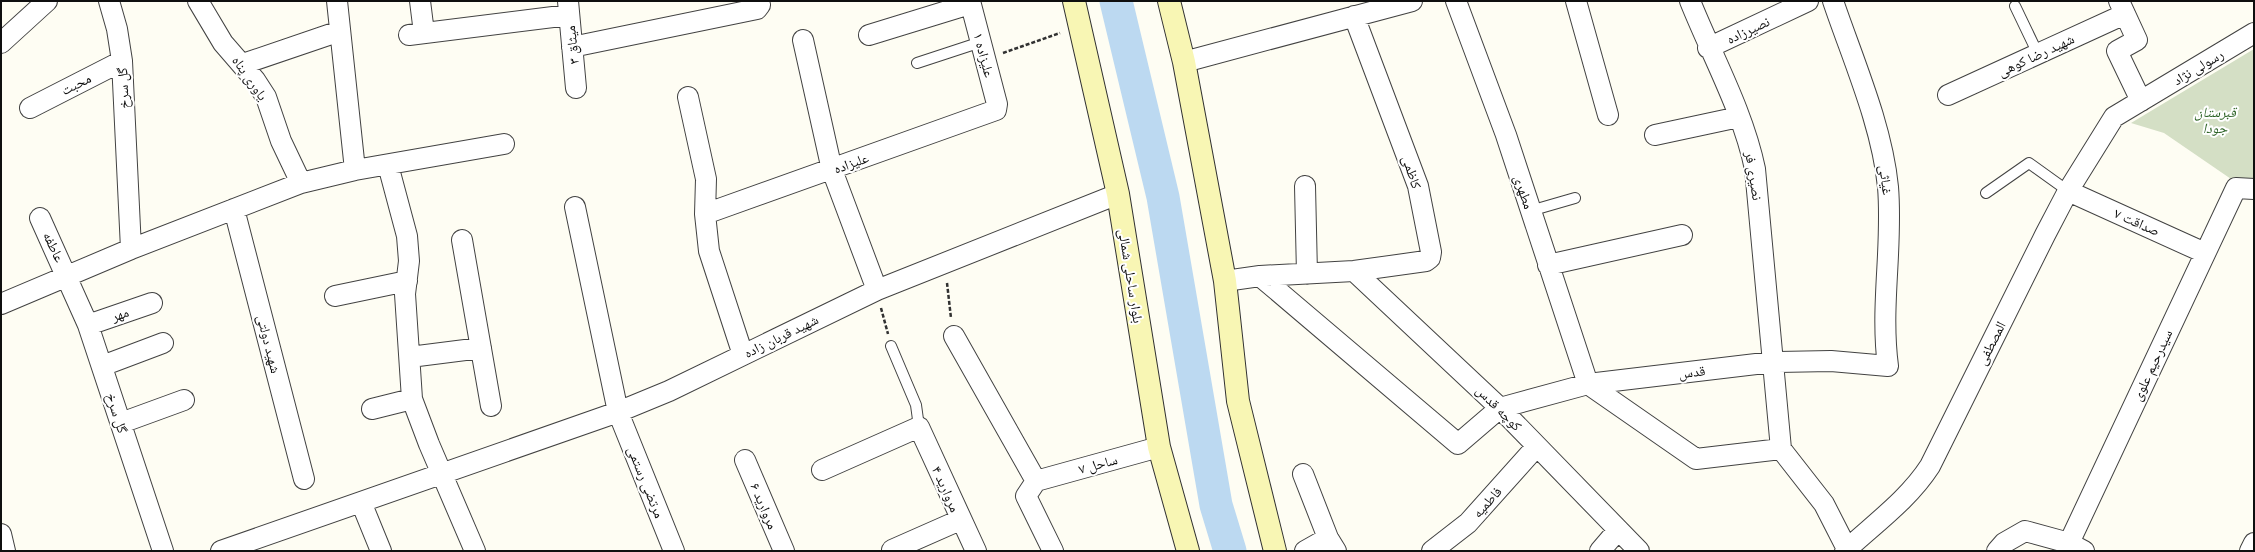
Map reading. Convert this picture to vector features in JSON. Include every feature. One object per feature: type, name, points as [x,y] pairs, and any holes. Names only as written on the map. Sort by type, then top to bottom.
[{"type":"main road","name":"بلوار ساحلی شمالی","points":[[1074,1],[1118,194],[1159,447],[1188,551]]},
{"type":"main road","points":[[1169,1],[1184,62],[1225,281],[1238,401],[1275,551]]},
{"type":"street","points":[[1,43],[47,1]]},
{"type":"street","name":"گل سرخ","points":[[109,1],[117,29],[122,60],[131,249]]},
{"type":"street","name":"یاوری پناه","points":[[198,1],[223,43],[243,64],[266,97],[281,141],[301,183]]},
{"type":"street","points":[[336,1],[355,170]]},
{"type":"street","points":[[420,1],[416,34],[569,8]]},
{"type":"street","points":[[1184,62],[1412,1]]},
{"type":"street","name":"مطهری","points":[[1456,1],[1503,128],[1588,384]]},
{"type":"street","points":[[1576,1],[1608,114]]},
{"type":"street","name":"نصیری فر","points":[[1690,1],[1708,48],[1739,117],[1752,152],[1756,169],[1781,448]]},
{"type":"street","name":"نصیرزاده","points":[[1708,48],[1808,1]]},
{"type":"street","name":"غیاثی","points":[[1833,1],[1871,114],[1885,166],[1890,220],[1884,327],[1888,366]]},
{"type":"street","points":[[869,35],[970,2]]},
{"type":"street","name":"علیزاده ۱","points":[[970,2],[997,104],[996,110]]},
{"type":"street","points":[[572,47],[757,9],[760,5]]},
{"type":"street","name":"میثاق ۳","points":[[569,8],[576,88]]},
{"type":"street","points":[[2122,8],[2137,40],[2117,51],[2141,101]]},
{"type":"street","name":"شهید رضا کوهی","points":[[1948,95],[2038,54],[2122,8]]},
{"type":"street","name":"کاظمی","points":[[1354,16],[1418,186],[1431,252],[1430,258],[1426,261],[1354,271]]},
{"type":"street","points":[[243,64],[340,31]]},
{"type":"street","name":"رسولی نژاد","points":[[2114,117],[2254,33]]},
{"type":"street","points":[[803,40],[832,170],[877,290]]},
{"type":"street","name":"محبت","points":[[30,108],[122,60]]},
{"type":"street","points":[[688,97],[706,179],[705,214],[709,251],[743,355]]},
{"type":"street","name":"علیزاده","points":[[705,214],[832,170],[996,110]]},
{"type":"street","points":[[1655,135],[1739,117]]},
{"type":"street","name":"المصطفی","points":[[1846,550],[1901,501],[1921,479],[1930,466],[2068,191],[2114,117]]},
{"type":"street","points":[[1,304],[131,249],[301,183],[355,170],[504,144]]},
{"type":"street","points":[[388,165],[406,236],[409,261],[405,294],[412,399],[429,444],[475,551]]},
{"type":"street","points":[[1305,186],[1307,274]]},
{"type":"street","name":"سیدرحیم علوی","points":[[2076,547],[2205,253],[2245,188]]},
{"type":"street","name":"صداقت ۷","points":[[2068,191],[2205,253]]},
{"type":"street","name":"شهید قربان زاده","points":[[221,551],[250,547],[361,502],[442,472],[618,412],[669,391],[877,290],[1118,194]]},
{"type":"street","name":"مرتضی رستمی","points":[[575,207],[618,412],[674,551]]},
{"type":"street","name":"شهید دولتی","points":[[234,209],[304,479]]},
{"type":"street","name":"عاطفه","points":[[40,218],[67,276]]},
{"type":"street","points":[[1548,265],[1682,235]]},
{"type":"street","points":[[462,240],[491,406]]},
{"type":"street","points":[[1225,281],[1260,276],[1354,271]]},
{"type":"street","name":"کوچه قدس","points":[[1354,271],[1500,408],[1536,447],[1639,551]]},
{"type":"street","name":"گل سرخ","points":[[67,276],[88,325],[163,551]]},
{"type":"street","points":[[1260,276],[1458,444],[1500,408]]},
{"type":"street","points":[[335,296],[407,281]]},
{"type":"street","name":"مهر","points":[[88,325],[152,303]]},
{"type":"street","points":[[954,336],[1036,481],[1026,496],[1053,551]]},
{"type":"street","points":[[102,366],[163,343]]},
{"type":"street","points":[[410,356],[481,348]]},
{"type":"street","name":"قدس","points":[[1500,408],[1588,384],[1773,362],[1831,360],[1888,366]]},
{"type":"street","points":[[1588,384],[1696,459],[1781,448],[1824,504],[1846,550]]},
{"type":"street","points":[[372,409],[412,399]]},
{"type":"street","points":[[121,423],[184,400]]},
{"type":"street","points":[[822,470],[919,427]]},
{"type":"street","name":"مروارید ۴","points":[[919,427],[960,520],[976,551]]},
{"type":"street","name":"ساحل ۷","points":[[1036,481],[1159,447]]},
{"type":"street","name":"فاطمیه","points":[[1432,551],[1468,523],[1536,447]]},
{"type":"street","name":"مروارید ۶","points":[[745,460],[784,551]]},
{"type":"street","points":[[1303,474],[1332,545],[1305,551]]},
{"type":"street","points":[[361,502],[381,551]]},
{"type":"street","points":[[892,550],[960,520]]},
{"type":"street","points":[[1600,551],[1618,530]]},
{"type":"street","points":[[1996,551],[2004,543],[2025,531],[2076,547]]},
{"type":"street","points":[[1,534],[6,551]]},
{"type":"street","points":[[2250,551],[2254,543]]},
{"type":"lane","points":[[2015,6],[2038,54]]},
{"type":"lane","points":[[917,63],[983,51]]},
{"type":"lane","points":[[1986,193],[2029,163],[2068,191]]},
{"type":"lane","points":[[1530,211],[1575,198]]},
{"type":"lane","points":[[891,346],[916,405],[919,427]]},
{"type":"path","points":[[983,51],[1080,26]]},
{"type":"path","points":[[944,263],[954,336]]},
{"type":"path","points":[[877,290],[891,346]]},
{"type":"green space","name":"قبرستان جودا","points":[[2254,49],[2254,180],[2234,181],[2164,133],[2131,123]]},
{"type":"waterway","points":[[1116,1],[1163,197],[1216,505],[1230,551]]}]
